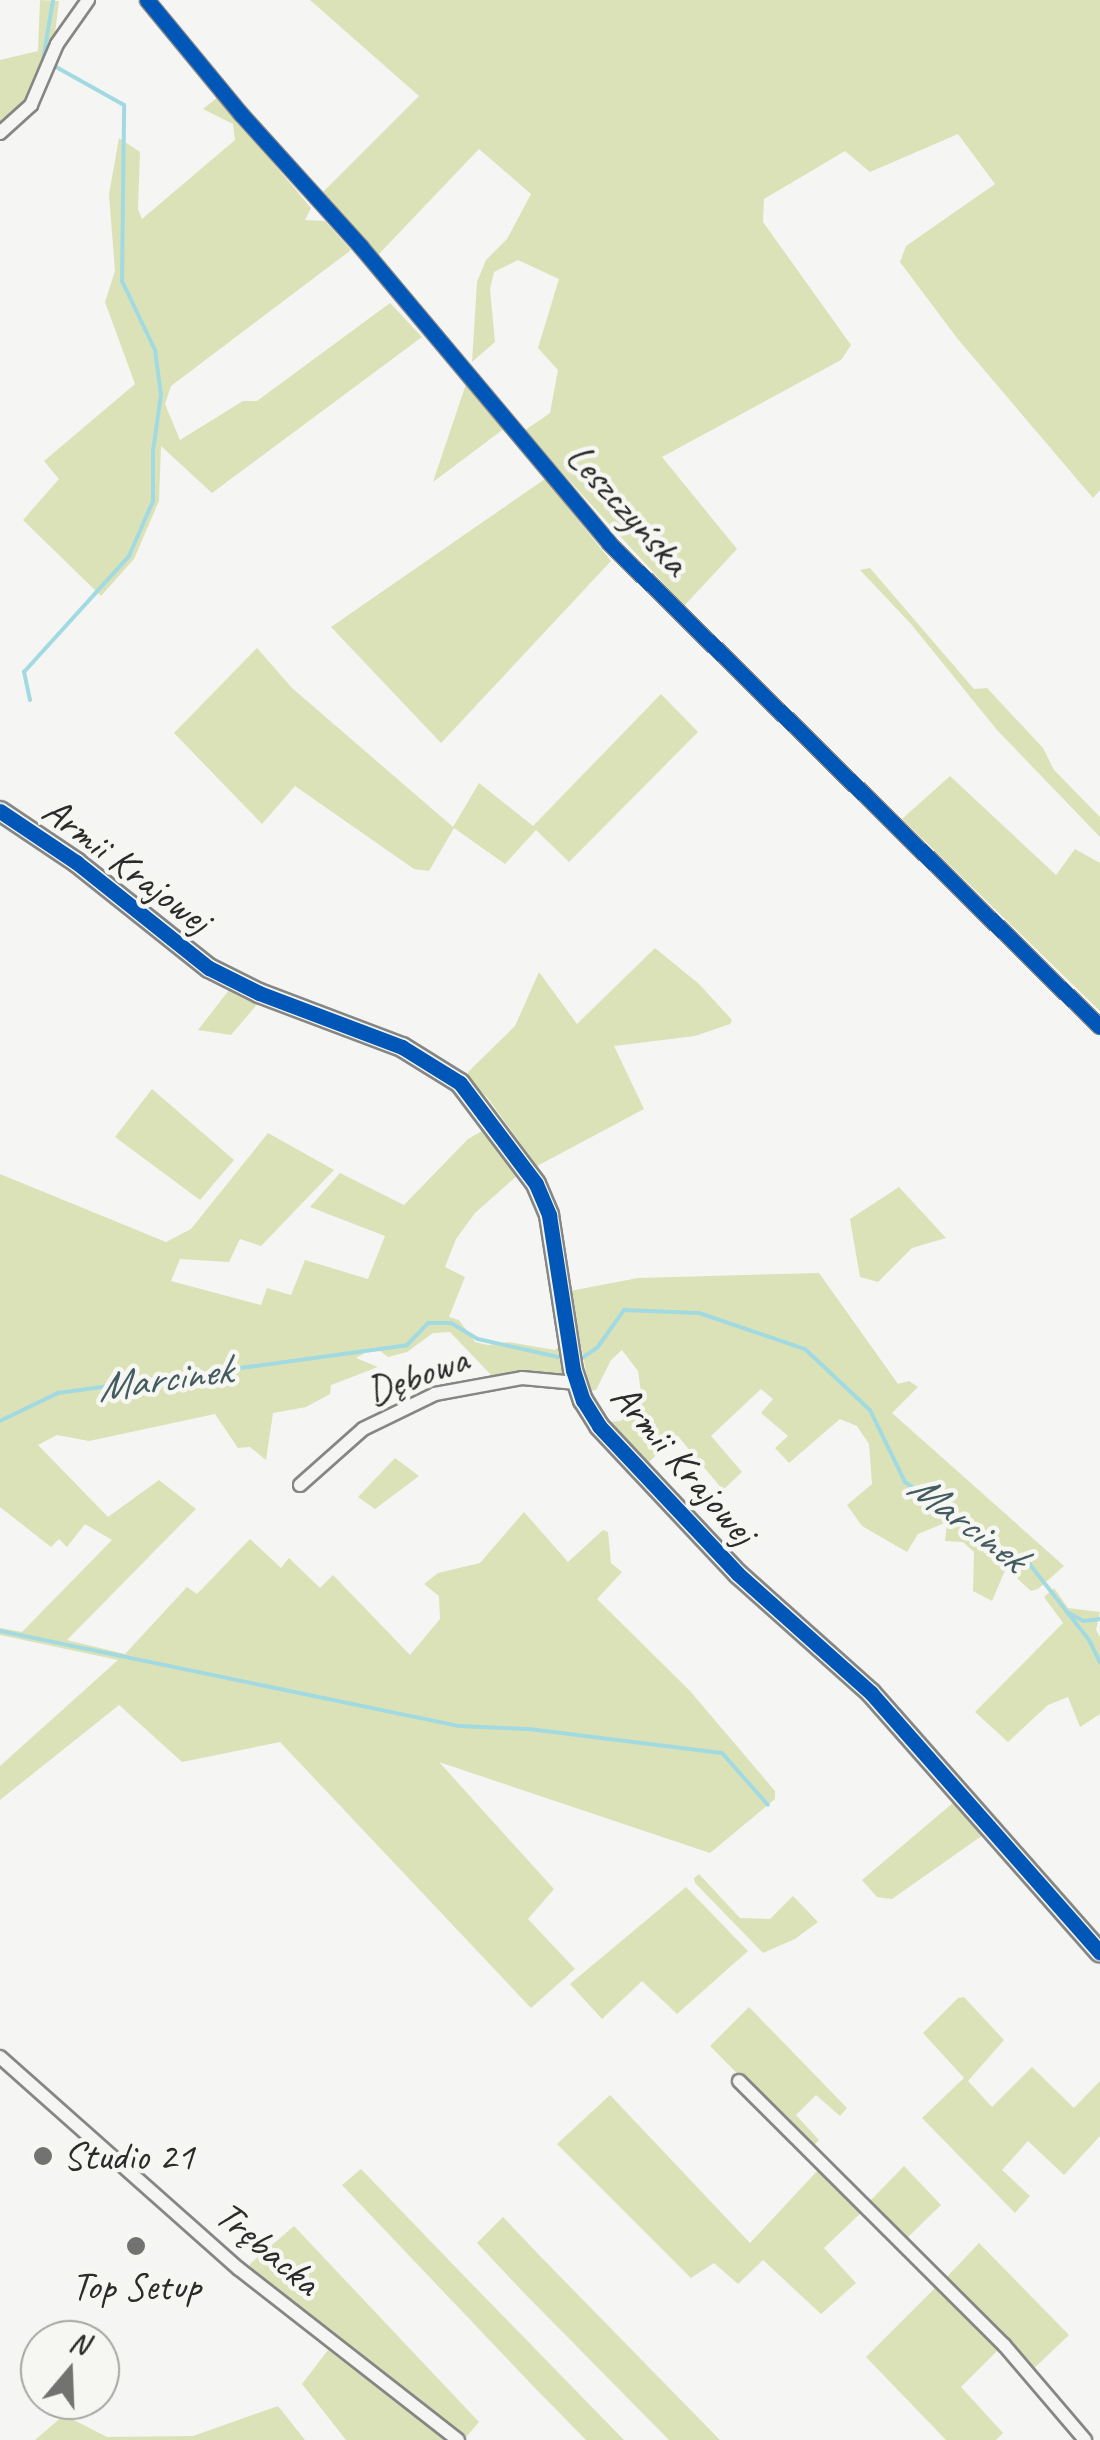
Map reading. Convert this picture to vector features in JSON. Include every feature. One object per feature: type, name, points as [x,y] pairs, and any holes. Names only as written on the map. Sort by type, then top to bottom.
[{"type":"street","points":[[0,133],[30,104],[56,44],[88,0]]},
{"type":"street","name":"Leszczyńska","points":[[147,0],[241,114],[361,247],[608,543],[1100,1028]]},
{"type":"street","name":"Armii Krajowej","points":[[0,811],[76,862],[208,968],[258,993],[402,1047],[460,1083],[536,1184],[548,1215],[576,1383],[582,1400],[617,1448],[738,1574],[871,1693],[1100,1952]]},
{"type":"street","name":"Dębowa","points":[[300,1485],[362,1428],[435,1394],[522,1378],[576,1383]]},
{"type":"street","name":"Trębacka","points":[[0,2057],[239,2269],[458,2440]]},
{"type":"street","points":[[739,2081],[1004,2345],[1084,2440]]},
{"type":"green space","points":[[40,0],[59,1],[54,41],[27,99],[0,126],[0,60],[38,51]]},
{"type":"green space","points":[[310,0],[1100,0],[1100,490],[1093,498],[957,338],[900,262],[906,246],[995,184],[958,134],[870,172],[845,151],[764,199],[763,222],[851,345],[841,360],[662,457],[737,549],[684,606],[524,431],[550,413],[558,370],[538,348],[559,279],[518,260],[494,272],[490,289],[495,342],[472,362],[477,282],[486,260],[507,239],[531,194],[479,149],[378,255],[323,192],[419,96]]},
{"type":"green space","points":[[218,97],[311,208],[305,220],[325,221],[351,250],[171,386],[165,404],[180,440],[243,401],[257,401],[390,303],[422,337],[212,493],[161,446],[159,501],[134,559],[101,596],[23,520],[59,479],[44,461],[135,384],[105,302],[115,271],[109,194],[119,138],[140,152],[138,209],[142,219],[235,140],[233,124],[203,109]]},
{"type":"green space","points":[[466,384],[505,428],[433,482]]},
{"type":"green space","points":[[545,479],[611,561],[441,743],[331,627]]},
{"type":"green space","points":[[870,568],[974,689],[987,688],[1043,748],[1054,770],[1100,817],[1100,837],[997,730],[911,624],[860,570]]},
{"type":"green space","points":[[257,648],[292,688],[453,827],[479,783],[533,826],[661,694],[698,732],[569,862],[536,830],[505,864],[454,828],[429,871],[414,869],[295,786],[262,824],[174,733]]},
{"type":"green space","points":[[950,776],[1056,875],[1075,849],[1100,863],[1100,1011],[902,819]]},
{"type":"green space","points":[[655,948],[699,984],[732,1020],[730,1024],[695,1036],[614,1046],[644,1109],[537,1166],[487,1097],[466,1078],[469,1071],[515,1026],[539,972],[577,1024]]},
{"type":"green space","points":[[229,990],[259,1002],[231,1035],[198,1030]]},
{"type":"green space","points":[[152,1089],[234,1160],[200,1200],[115,1137]]},
{"type":"green space","points":[[489,1127],[520,1173],[475,1213],[456,1239],[445,1267],[465,1277],[449,1317],[459,1320],[475,1342],[508,1342],[555,1350],[560,1346],[564,1374],[507,1373],[493,1377],[450,1332],[433,1333],[407,1352],[388,1357],[375,1347],[356,1358],[378,1367],[331,1385],[330,1394],[306,1407],[273,1413],[266,1460],[250,1447],[238,1448],[215,1414],[89,1441],[57,1435],[38,1445],[108,1517],[159,1480],[196,1509],[67,1640],[125,1654],[187,1587],[197,1594],[250,1539],[281,1568],[289,1558],[320,1588],[333,1575],[410,1655],[440,1619],[439,1596],[424,1584],[438,1573],[480,1563],[524,1512],[568,1562],[603,1530],[608,1532],[611,1563],[622,1572],[597,1599],[690,1691],[775,1791],[775,1799],[710,1853],[439,1762],[554,1889],[528,1919],[575,1969],[531,2008],[280,1742],[182,1762],[119,1705],[0,1800],[0,1766],[118,1660],[0,1635],[0,1628],[22,1632],[112,1540],[85,1524],[67,1547],[59,1539],[51,1547],[0,1507],[0,1174],[166,1242],[191,1229],[268,1133],[334,1170],[261,1246],[240,1239],[229,1262],[180,1259],[171,1281],[261,1305],[267,1288],[291,1295],[305,1260],[368,1279],[385,1236],[310,1207],[340,1173],[404,1205],[468,1139]]},
{"type":"green space","points":[[899,1187],[946,1238],[912,1248],[878,1282],[860,1277],[850,1219]]},
{"type":"green space","points":[[819,1273],[898,1384],[909,1381],[918,1387],[892,1413],[1064,1566],[1038,1589],[1031,1591],[1006,1568],[992,1601],[973,1591],[974,1552],[963,1542],[945,1541],[947,1522],[918,1534],[907,1552],[862,1526],[847,1505],[872,1484],[869,1444],[857,1426],[840,1419],[789,1463],[775,1448],[788,1436],[761,1413],[773,1399],[761,1389],[711,1436],[742,1472],[723,1490],[677,1435],[646,1465],[609,1422],[621,1421],[641,1392],[638,1371],[622,1350],[611,1360],[596,1390],[590,1391],[570,1291],[638,1278]]},
{"type":"green space","points":[[395,1458],[419,1476],[375,1509],[358,1497]]},
{"type":"green space","points":[[1054,1588],[1068,1608],[1100,1612],[1096,1630],[1100,1637],[1100,1714],[1080,1727],[1068,1697],[1048,1705],[1008,1742],[975,1712],[1063,1623],[1044,1597]]},
{"type":"green space","points":[[954,1802],[983,1835],[892,1899],[877,1897],[862,1880]]},
{"type":"green space","points":[[699,1874],[740,1918],[770,1919],[793,1896],[818,1922],[795,1939],[763,1953],[695,1883]]},
{"type":"green space","points":[[686,1887],[748,1951],[677,2014],[642,1981],[602,2019],[570,1984]]},
{"type":"green space","points":[[964,1997],[1004,2040],[968,2081],[992,2107],[1032,2067],[1074,2108],[1100,2081],[1100,2136],[1064,2175],[1028,2141],[1002,2170],[1030,2196],[1015,2213],[922,2118],[964,2078],[923,2033],[958,1998]]},
{"type":"green space","points":[[749,2007],[847,2108],[840,2116],[816,2095],[796,2115],[819,2140],[811,2148],[710,2046]]},
{"type":"green space","points":[[610,2095],[750,2243],[819,2169],[862,2212],[824,2248],[856,2283],[821,2314],[763,2260],[738,2284],[714,2263],[691,2278],[557,2144]]},
{"type":"green space","points":[[904,2166],[941,2205],[904,2241],[868,2203]]},
{"type":"green space","points":[[361,2169],[624,2440],[586,2440],[533,2386],[342,2185]]},
{"type":"green space","points":[[503,2217],[720,2440],[669,2440],[526,2295],[477,2243]]},
{"type":"green space","points":[[294,2226],[479,2422],[467,2436],[249,2271],[250,2264]]},
{"type":"green space","points":[[979,2243],[1069,2335],[1030,2372],[944,2280]]},
{"type":"green space","points":[[935,2288],[998,2350],[961,2387],[1003,2433],[996,2440],[946,2440],[866,2357]]},
{"type":"green space","points":[[328,2350],[445,2440],[346,2440],[302,2384]]},
{"type":"green space","points":[[278,2406],[305,2440],[35,2440],[58,2420],[74,2420],[107,2437],[193,2436]]},
{"type":"waterway","points":[[43,60],[53,0]]},
{"type":"waterway","points":[[30,700],[24,672],[129,556],[153,501],[153,451],[161,395],[155,350],[122,281],[124,105],[51,64]]},
{"type":"waterway","name":"Marcinek","points":[[579,1360],[597,1348],[624,1310],[699,1313],[805,1349],[870,1410],[905,1482],[1014,1558],[1024,1557],[1089,1640],[1100,1663]]},
{"type":"waterway","name":"Marcinek","points":[[0,1421],[58,1393],[407,1345],[428,1323],[451,1323],[478,1339],[558,1357]]},
{"type":"waterway","points":[[1067,1612],[1083,1621],[1100,1619]]},
{"type":"waterway","points":[[0,1631],[459,1726],[529,1729],[722,1753],[768,1805]]},
{"type":"cycle path","points":[[147,0],[609,543],[1100,1027]]},
{"type":"cycle path","points":[[0,811],[76,862],[209,968],[259,993],[402,1047],[460,1083],[536,1184],[549,1215],[573,1370],[583,1400],[599,1426],[738,1574],[871,1693],[1100,1953]]},
{"type":"place","name":"Studio 21","points":[[43,2156]]},
{"type":"place","name":"Top Setup","points":[[136,2246]]}]
